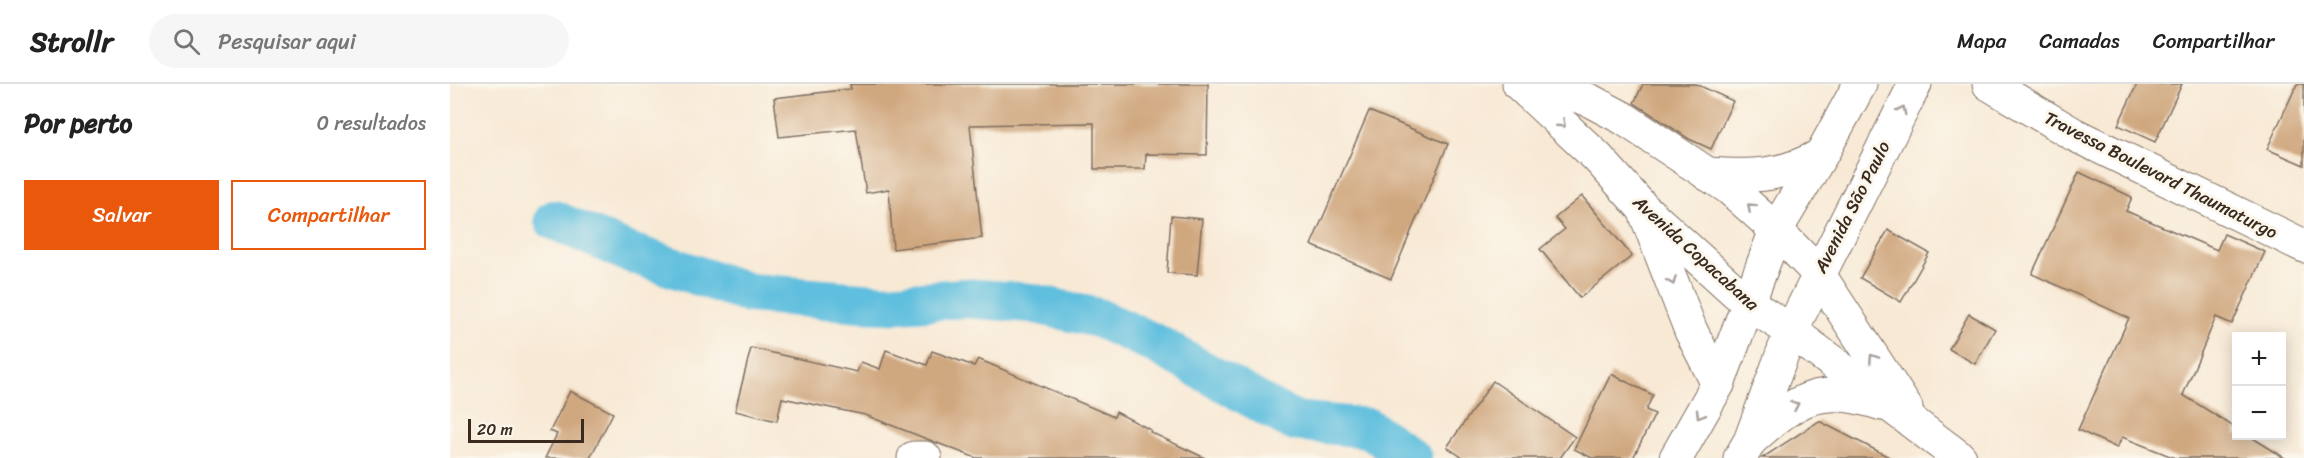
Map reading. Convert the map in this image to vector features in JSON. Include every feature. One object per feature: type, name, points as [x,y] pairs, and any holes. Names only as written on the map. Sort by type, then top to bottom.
[{"type":"street","name":"Avenida Copacabana","points":[[1519,84],[1597,157],[1643,208],[1749,304],[1791,332],[1960,458]]},
{"type":"street","name":"Avenida Copacabana","points":[[1542,84],[1589,100],[1623,118],[1729,188],[1776,230],[1818,273],[1906,417]]},
{"type":"street","points":[[1676,458],[1718,384],[1776,230],[1860,84]]},
{"type":"street","name":"Avenida São Paulo","points":[[1745,449],[1791,332],[1818,273],[1915,84]]},
{"type":"street","name":"Travessa Boulevard Thaumaturgo","points":[[1989,84],[2075,135],[2304,246]]},
{"type":"street","points":[[1707,174],[1758,177],[1784,171],[1821,155]]},
{"type":"street","points":[[1643,208],[1691,331],[1718,384]]},
{"type":"street","points":[[1745,449],[1785,410],[1824,395],[1849,397],[1906,417]]},
{"type":"street","points":[[914,458],[925,458]]},
{"type":"building","points":[[850,84],[1208,84],[1207,155],[1146,154],[1145,169],[1094,169],[1094,123],[970,125],[982,238],[893,249],[889,189],[866,193],[856,129],[779,137],[774,98],[851,89]]},
{"type":"building","points":[[1643,84],[1696,84],[1733,101],[1711,149],[1689,139],[1634,103]]},
{"type":"building","points":[[2137,84],[2182,84],[2155,142],[2118,125]]},
{"type":"building","points":[[2297,84],[2304,84],[2304,165],[2267,149]]},
{"type":"building","points":[[1369,111],[1448,144],[1391,279],[1311,245]]},
{"type":"building","points":[[2079,172],[2132,197],[2126,211],[2217,250],[2224,234],[2265,252],[2232,324],[2216,317],[2183,395],[2232,426],[2232,440],[2256,440],[2285,458],[2175,458],[2122,437],[2117,448],[2078,430],[2129,318],[2032,274]]},
{"type":"building","points":[[1582,196],[1632,256],[1580,298],[1540,249],[1565,229],[1555,218]]},
{"type":"building","points":[[1171,216],[1202,219],[1197,275],[1167,273]]},
{"type":"building","points":[[1888,230],[1929,253],[1901,302],[1860,278]]},
{"type":"building","points":[[1969,314],[1995,329],[1975,364],[1949,349]]},
{"type":"building","points":[[751,348],[857,372],[861,362],[880,369],[886,350],[927,365],[932,351],[974,366],[978,359],[1114,417],[1116,412],[1151,430],[1150,432],[1205,458],[976,458],[865,415],[782,398],[777,421],[735,411]]},
{"type":"building","points":[[1611,374],[1653,395],[1646,410],[1655,414],[1633,458],[1592,458],[1574,449]]},
{"type":"building","points":[[1493,381],[1575,437],[1560,458],[1463,458],[1447,447]]},
{"type":"building","points":[[570,391],[613,413],[590,458],[545,458],[557,434],[550,431]]},
{"type":"building","points":[[1819,421],[1891,458],[1762,458]]},
{"type":"waterway","points":[[554,220],[625,251],[749,293],[887,304],[964,298],[1031,303],[1098,318],[1154,343],[1293,421],[1368,428],[1412,458]]}]
